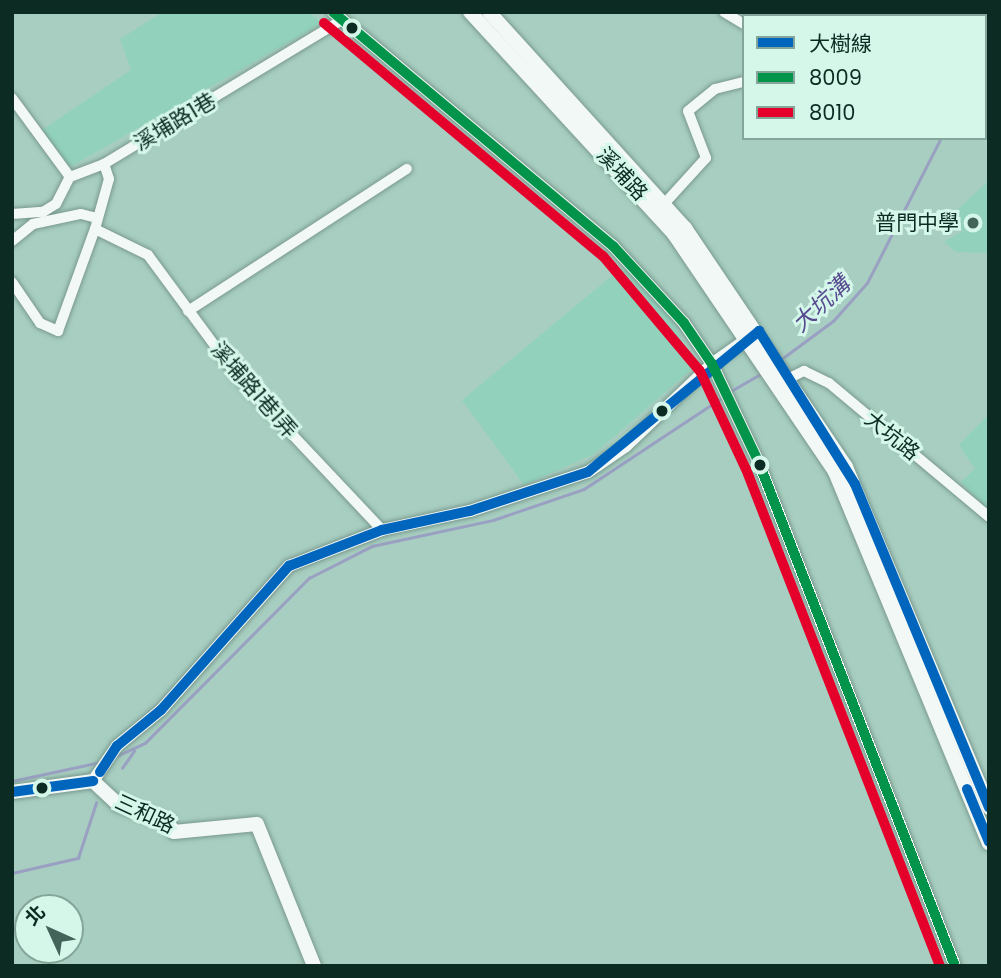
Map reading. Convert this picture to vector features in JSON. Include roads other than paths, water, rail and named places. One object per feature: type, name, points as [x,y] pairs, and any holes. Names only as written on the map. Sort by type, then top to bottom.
[{"type":"main road","name":"溪埔路","points":[[470,12],[647,201],[754,334]]},
{"type":"main road","name":"溪埔路","points":[[489,12],[665,203],[782,378]]},
{"type":"main road","points":[[782,378],[862,498],[989,808]]},
{"type":"main road","points":[[782,378],[851,503],[989,843]]},
{"type":"main road","name":"三和路","points":[[12,792],[97,776],[119,805],[167,822],[174,832],[257,824],[314,966]]},
{"type":"street","points":[[723,12],[742,23]]},
{"type":"street","points":[[338,16],[613,246],[684,323],[712,364],[737,411],[956,966]]},
{"type":"street","name":"溪埔路1巷","points":[[70,177],[104,164],[338,16]]},
{"type":"street","points":[[665,203],[706,158],[688,111],[715,89],[742,82]]},
{"type":"street","points":[[12,98],[70,177],[56,204],[43,212],[12,214]]},
{"type":"street","points":[[12,282],[40,323],[58,331],[109,179],[104,164]]},
{"type":"street","points":[[188,311],[407,169]]},
{"type":"street","name":"溪埔路1巷1弄","points":[[12,241],[33,225],[81,215],[148,256],[238,377],[382,530]]},
{"type":"street","points":[[97,776],[117,746],[161,710],[289,566],[382,530],[470,511],[588,472],[626,446],[712,364],[754,334]]},
{"type":"street","name":"大坑路","points":[[782,378],[804,371],[829,383],[989,517]]},
{"type":"waterway","name":"大坑溝","points":[[780,360],[833,321],[867,283],[940,140]]},
{"type":"waterway","name":"大坑溝","points":[[731,391],[761,374]]},
{"type":"waterway","name":"大坑溝","points":[[117,756],[145,743],[309,578],[372,546],[493,520],[584,489],[723,397]]},
{"type":"waterway","points":[[122,768],[134,751]]},
{"type":"waterway","name":"大坑溝","points":[[12,781],[101,762]]},
{"type":"waterway","points":[[12,873],[78,858],[96,803]]},
{"type":"place","name":"普門中學","points":[[973,223]]}]
